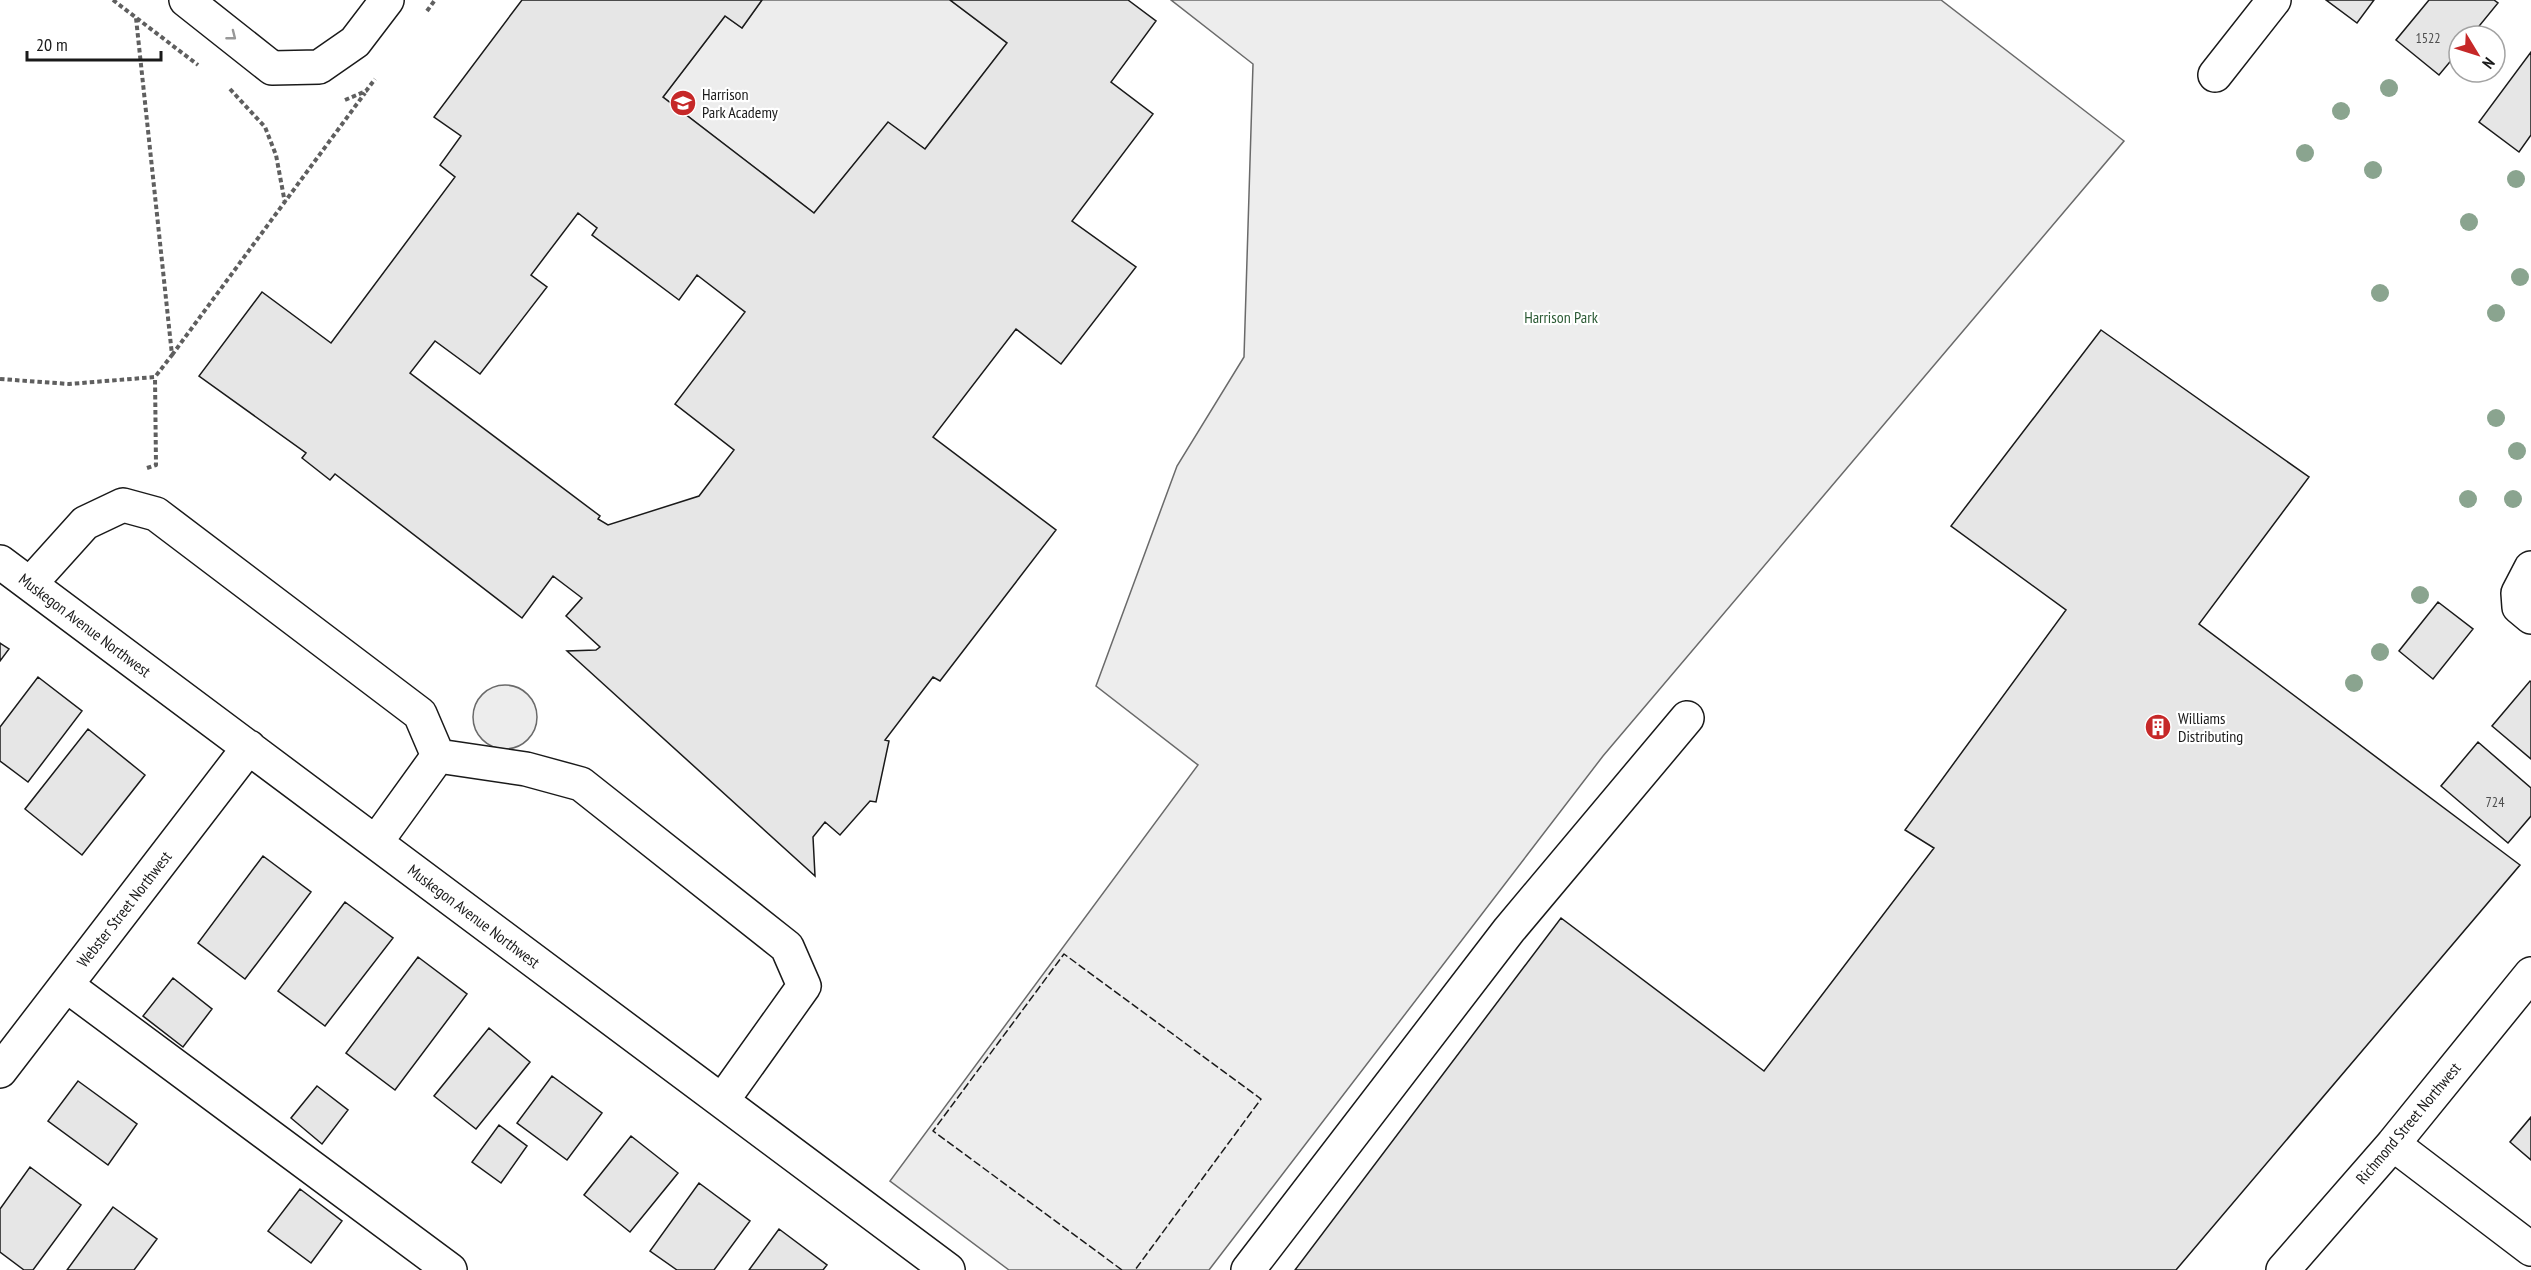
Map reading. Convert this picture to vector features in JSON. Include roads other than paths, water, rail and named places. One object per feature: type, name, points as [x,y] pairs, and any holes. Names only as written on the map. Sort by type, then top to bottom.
[{"type":"street","points":[[186,0],[272,68],[318,67],[355,42],[387,0]]},
{"type":"street","points":[[2215,75],[2274,0]]},
{"type":"street","points":[[30,584],[85,523],[123,505],[156,514],[420,714],[438,756]]},
{"type":"street","name":"Muskegon Avenue Northwest","points":[[0,562],[948,1270]]},
{"type":"street","points":[[2531,568],[2518,593],[2519,607],[2531,617]]},
{"type":"street","points":[[1248,1270],[1509,930],[1688,718]]},
{"type":"street","name":"Webster Street Northwest","points":[[0,1071],[249,747]]},
{"type":"street","points":[[376,842],[438,756]]},
{"type":"street","points":[[438,756],[526,769],[581,784],[787,947],[804,986],[722,1101]]},
{"type":"street","name":"Richmond Street Northwest","points":[[2283,1270],[2393,1144],[2531,974]]},
{"type":"street","points":[[66,985],[450,1270]]},
{"type":"street","points":[[2393,1144],[2531,1249]]},
{"type":"place","name":"Harrison Park Academy","points":[[683,103]]},
{"type":"place","name":"Williams Distributing","points":[[2158,727]]},
{"type":"park label","name":"Harrison Park","points":[[1561,317]]}]
